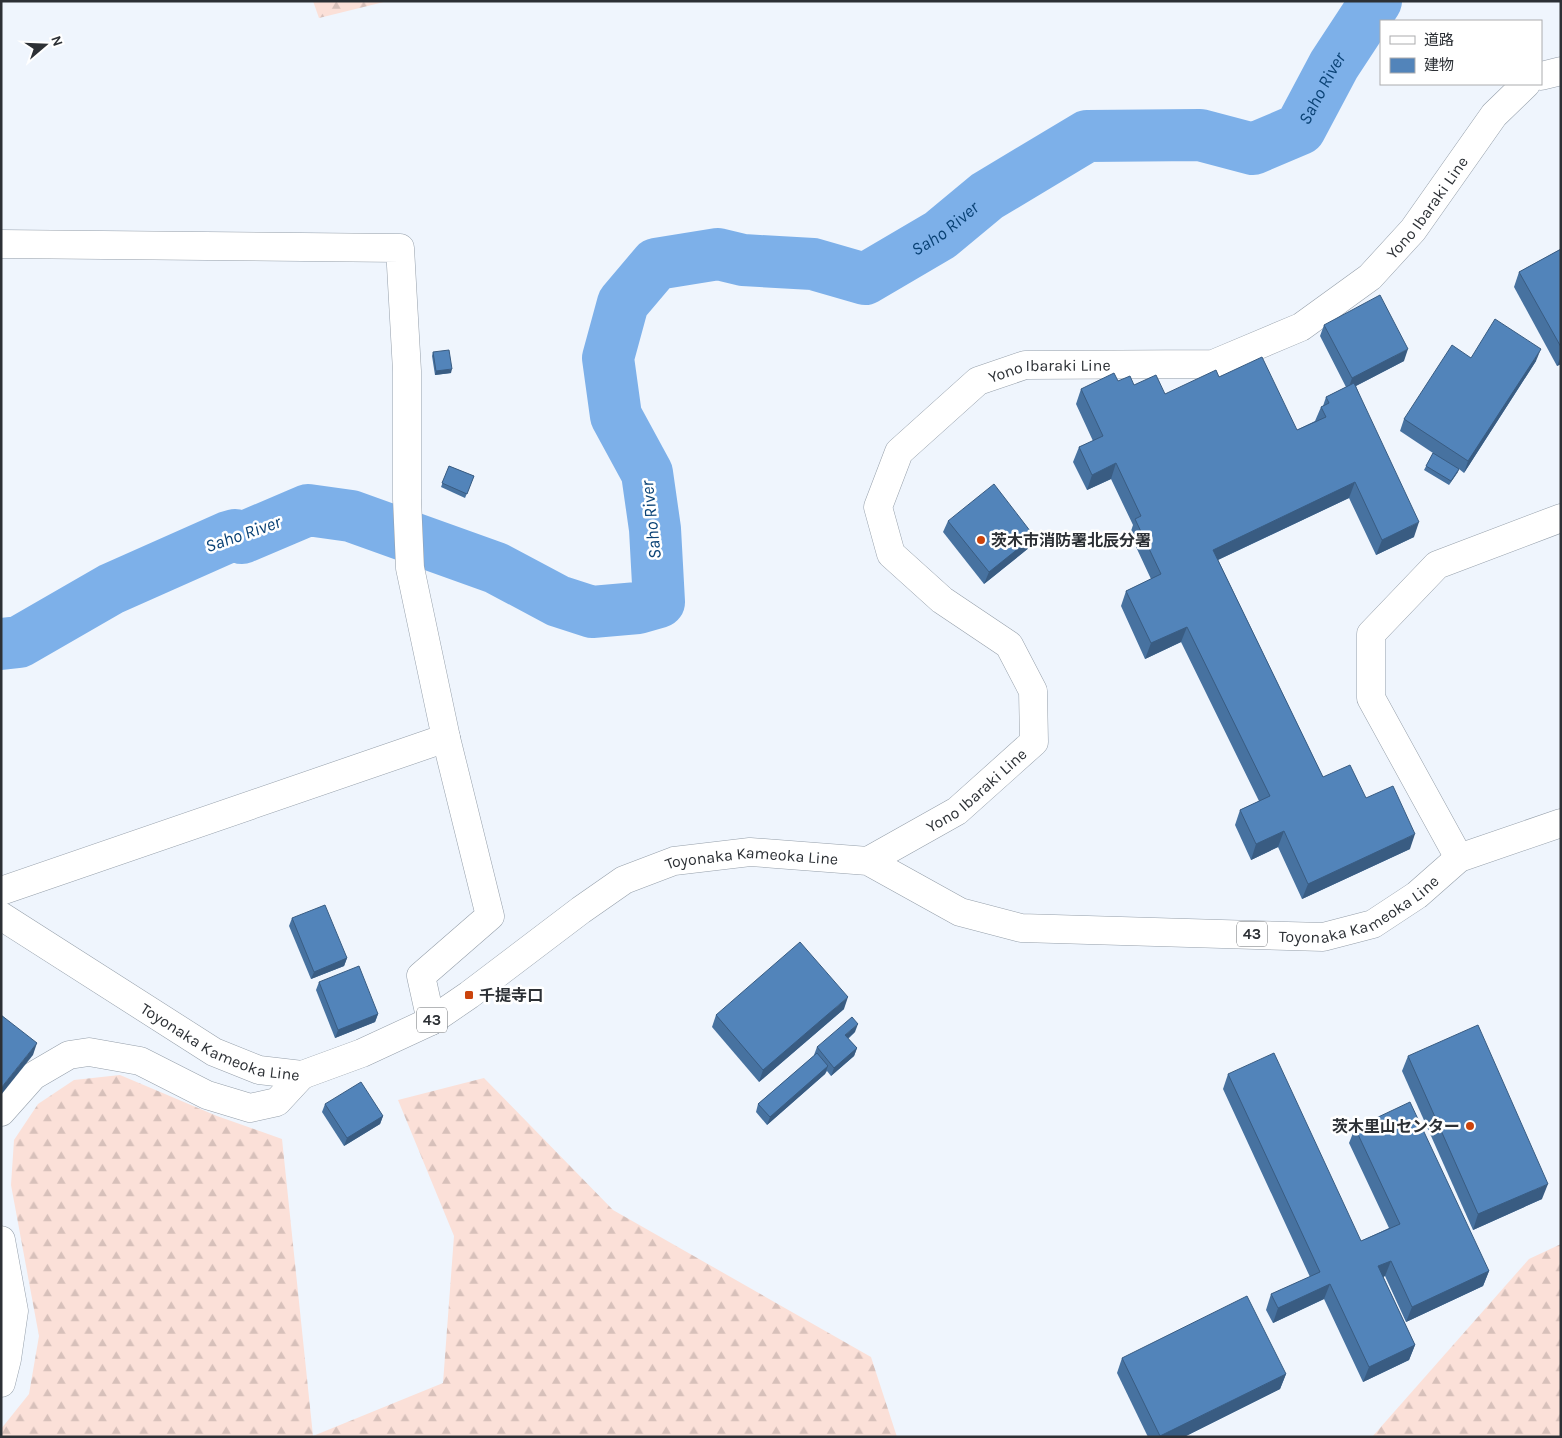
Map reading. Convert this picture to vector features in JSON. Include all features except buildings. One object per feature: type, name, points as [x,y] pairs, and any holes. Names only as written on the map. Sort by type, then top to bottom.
[{"type":"main road","points":[[1542,76],[1561,71]]},
{"type":"main road","name":"Yono Ibaraki Line","points":[[868,861],[957,811],[1034,742],[1033,692],[1009,645],[942,600],[891,554],[878,507],[899,452],[978,381],[1025,365],[1213,364],[1301,327],[1370,277],[1413,230],[1494,115],[1525,85]]},
{"type":"main road","points":[[1,244],[400,248],[407,371],[407,499],[410,568],[446,738],[490,916],[421,976],[431,1021]]},
{"type":"main road","points":[[1459,858],[1370,698],[1371,634],[1437,565],[1561,518]]},
{"type":"main road","points":[[1,891],[446,738]]},
{"type":"main road","name":"Toyonaka Kameoka Line","points":[[1,916],[214,1052],[258,1070],[302,1075],[362,1052],[431,1021],[624,880],[674,861],[750,852],[868,861],[960,912],[1021,928],[1323,937],[1373,924],[1417,894],[1459,858],[1561,823]]},
{"type":"main road","points":[[1,1112],[33,1076],[69,1056],[89,1052],[140,1061],[207,1095],[250,1108],[277,1102],[302,1075]]},
{"type":"main road","points":[[1,1240],[14,1311],[8,1359],[1,1383]]},
{"type":"green space","points":[[313,1],[388,1],[319,18]]},
{"type":"green space","points":[[120,1075],[217,1116],[282,1139],[313,1436],[443,1383],[454,1236],[398,1100],[484,1078],[613,1210],[871,1357],[897,1437],[1,1437],[1,1429],[29,1394],[39,1336],[11,1185],[14,1140],[38,1104],[74,1080]]},
{"type":"green space","points":[[1561,1244],[1561,1437],[1372,1437],[1529,1259]]},
{"type":"waterway","name":"Saho River","points":[[1,644],[19,642],[111,589],[228,537],[235,535],[242,538],[308,510],[351,516],[496,568],[558,601],[592,612],[638,608],[659,602],[655,529],[647,473],[616,416],[608,358],[623,303],[656,264],[718,254],[743,260],[813,264],[865,279],[940,235],[987,196],[1087,136],[1200,135],[1253,149],[1300,129],[1334,65],[1376,1]]},
{"type":"place","name":"茨木市消防署北辰分署","points":[[981,540]]},
{"type":"place","name":"千提寺口","points":[[469,995]]},
{"type":"place","name":"茨木里山センター","points":[[1470,1126]]}]
